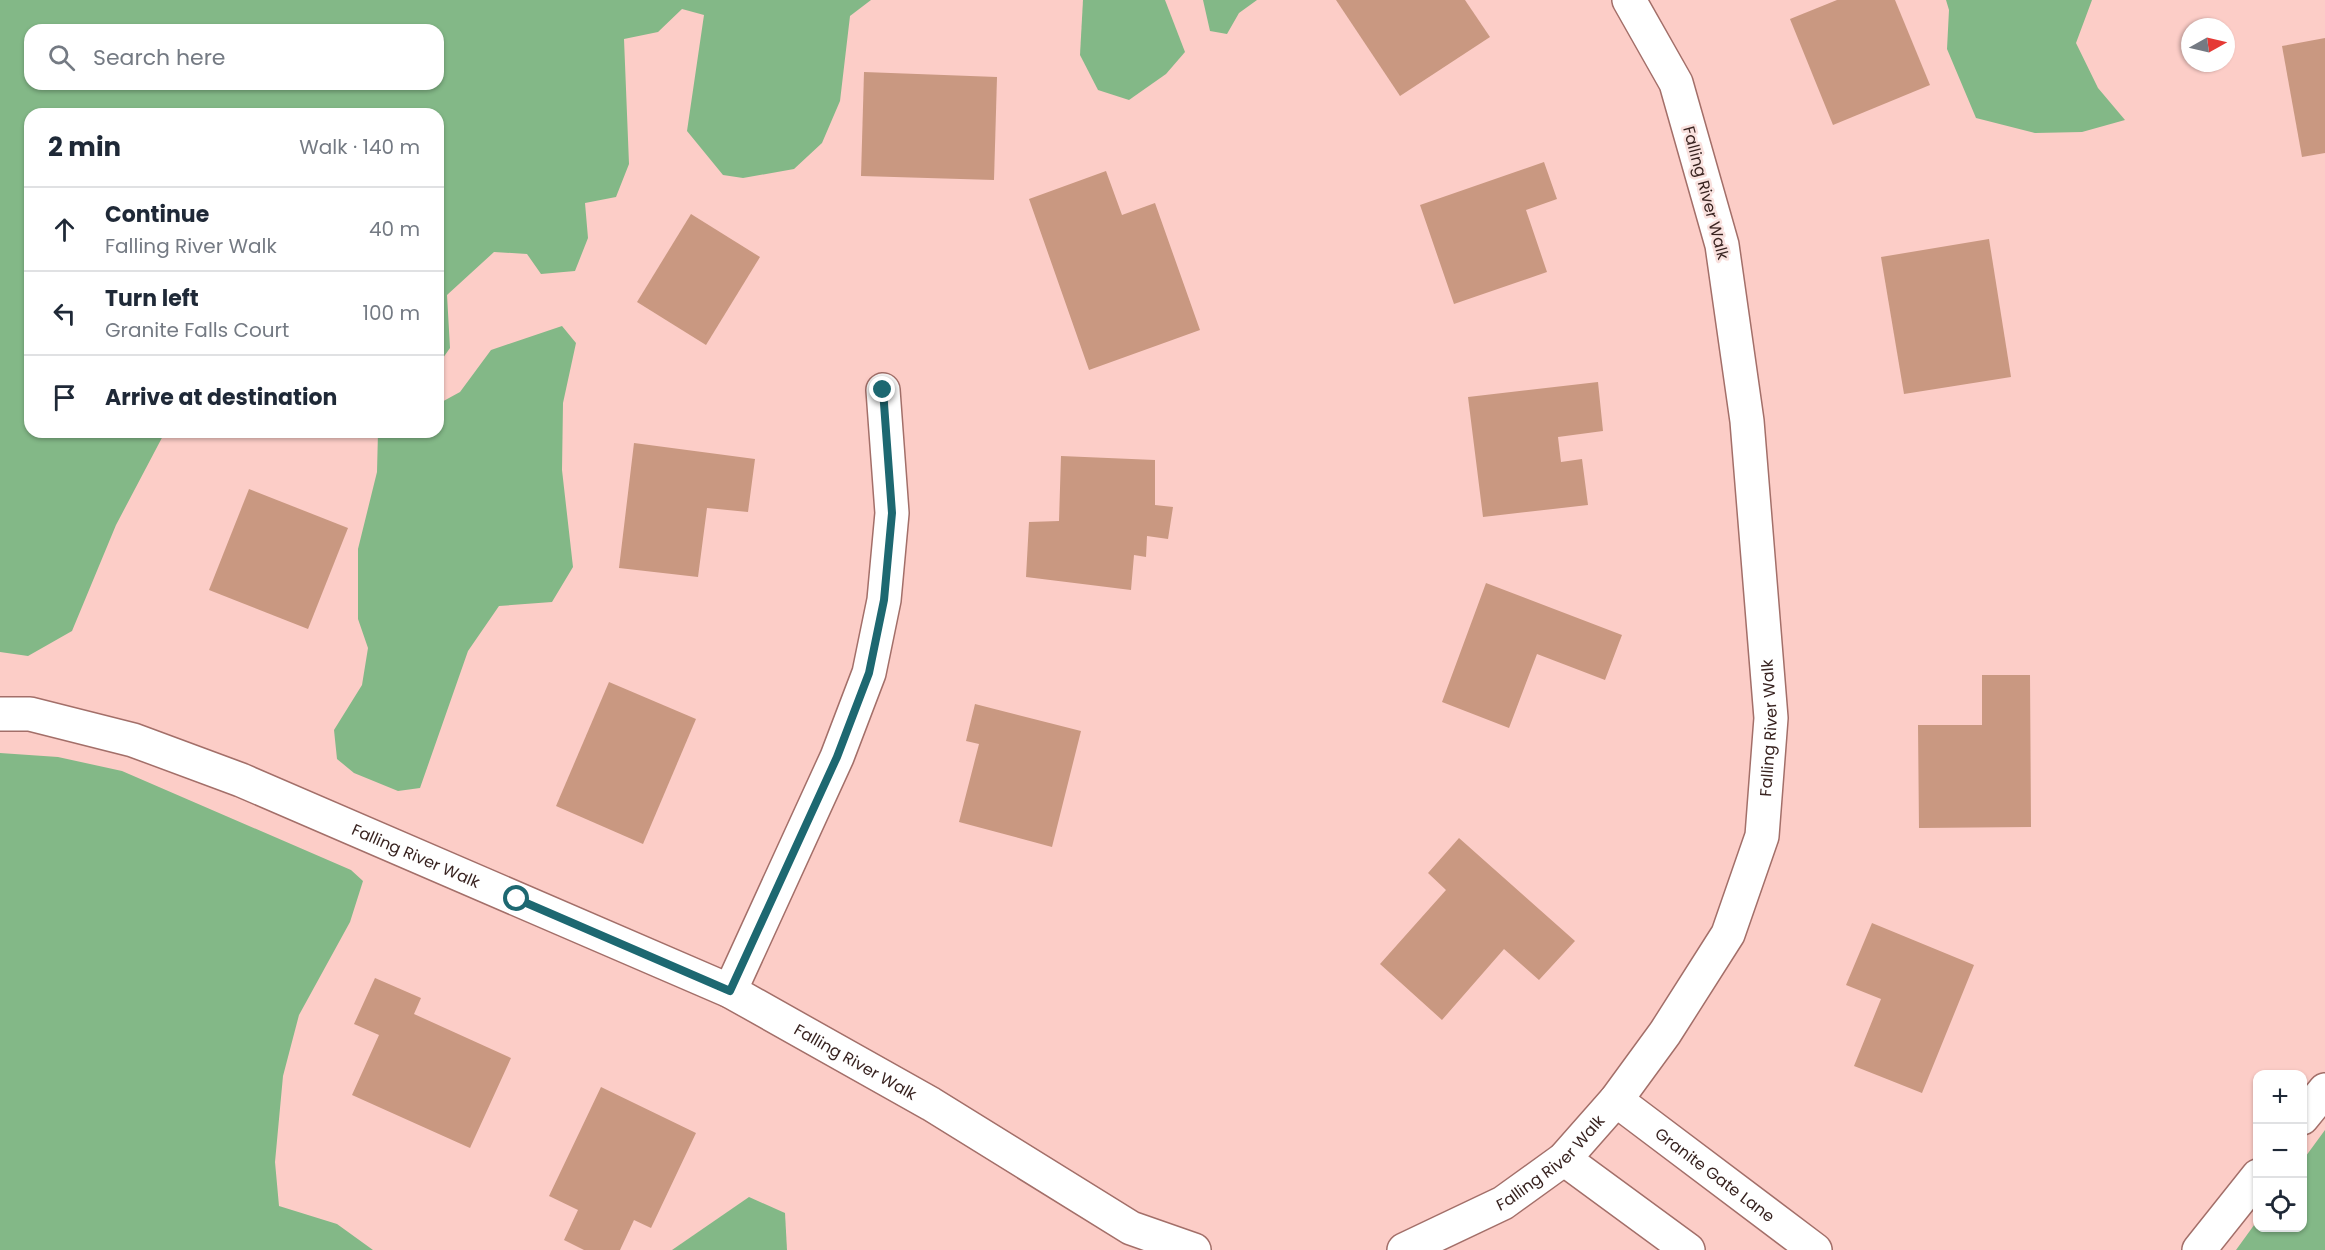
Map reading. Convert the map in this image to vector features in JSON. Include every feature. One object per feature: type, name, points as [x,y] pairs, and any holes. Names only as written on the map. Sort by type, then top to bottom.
[{"type":"street","name":"Falling River Walk","points":[[1404,1250],[1503,1203],[1564,1159],[1616,1100],[1665,1033],[1728,934],[1762,836],[1771,718],[1747,421],[1722,245],[1676,83],[1629,0]]},
{"type":"street","points":[[730,991],[837,757],[869,673],[884,600],[892,513],[883,390]]},
{"type":"street","name":"Falling River Walk","points":[[0,714],[30,714],[133,740],[230,776],[730,991],[931,1104],[1131,1228],[1194,1250]]},
{"type":"street","points":[[2307,1112],[2325,1090]]},
{"type":"street","name":"Granite Gate Lane","points":[[1616,1100],[1815,1250]]},
{"type":"street","points":[[1564,1159],[1688,1250]]},
{"type":"street","points":[[2199,1250],[2256,1178]]},
{"type":"green space","points":[[0,0],[871,0],[850,16],[840,101],[822,143],[794,169],[743,178],[723,175],[687,131],[704,15],[682,9],[658,32],[624,39],[629,164],[616,197],[585,203],[588,238],[575,271],[541,274],[527,254],[494,252],[447,295],[450,348],[444,356],[444,108],[24,108],[24,438],[162,438],[116,525],[72,631],[28,656],[0,652]]},
{"type":"green space","points":[[1083,0],[1165,0],[1185,52],[1166,74],[1129,100],[1098,90],[1080,55]]},
{"type":"green space","points":[[1203,0],[1257,0],[1239,13],[1227,34],[1210,31]]},
{"type":"green space","points":[[1946,0],[2092,0],[2076,43],[2098,88],[2125,120],[2082,132],[2035,133],[1976,118],[1947,49],[1949,10]]},
{"type":"green space","points":[[562,326],[576,343],[563,403],[562,470],[573,567],[552,602],[499,606],[468,651],[420,788],[398,791],[354,773],[337,759],[334,730],[362,685],[368,648],[358,619],[358,549],[377,472],[378,438],[444,438],[444,401],[460,392],[491,350]]},
{"type":"green space","points":[[0,753],[58,757],[122,771],[351,870],[363,881],[350,922],[299,1015],[283,1076],[275,1162],[279,1206],[337,1224],[373,1250],[0,1250]]},
{"type":"green space","points":[[2325,1130],[2325,1250],[2236,1250],[2253,1227],[2253,1232],[2307,1232],[2307,1155]]},
{"type":"green space","points":[[749,1197],[785,1213],[787,1250],[672,1250]]},
{"type":"building","points":[[1336,0],[1465,0],[1490,37],[1400,96]]},
{"type":"building","points":[[1837,0],[1895,0],[1930,85],[1833,125],[1790,19]]},
{"type":"building","points":[[2325,38],[2325,153],[2302,157],[2282,46]]},
{"type":"building","points":[[864,72],[997,77],[994,180],[861,176]]},
{"type":"building","points":[[1544,162],[1557,199],[1526,210],[1547,272],[1454,304],[1420,205]]},
{"type":"building","points":[[1106,171],[1122,215],[1155,203],[1200,330],[1089,370],[1029,199]]},
{"type":"building","points":[[691,214],[760,257],[706,345],[637,302]]},
{"type":"building","points":[[1989,239],[2011,377],[1904,394],[1881,257]]},
{"type":"building","points":[[1598,382],[1603,431],[1558,437],[1561,462],[1582,459],[1588,505],[1483,517],[1468,397]]},
{"type":"building","points":[[634,443],[755,459],[748,512],[707,508],[698,577],[619,568]]},
{"type":"building","points":[[1061,456],[1155,460],[1155,505],[1173,507],[1168,539],[1147,536],[1146,557],[1134,555],[1131,590],[1026,577],[1029,522],[1059,521]]},
{"type":"building","points":[[249,489],[348,528],[308,629],[209,590]]},
{"type":"building","points":[[1486,583],[1622,635],[1605,680],[1537,654],[1509,728],[1442,702]]},
{"type":"building","points":[[1982,675],[2030,675],[2031,827],[1919,828],[1918,725],[1982,725]]},
{"type":"building","points":[[609,682],[696,719],[643,844],[556,806]]},
{"type":"building","points":[[975,704],[1081,731],[1052,847],[959,822],[979,744],[966,741]]},
{"type":"building","points":[[1459,838],[1575,941],[1539,980],[1504,949],[1442,1020],[1380,964],[1446,890],[1428,873]]},
{"type":"building","points":[[1872,923],[1974,965],[1922,1093],[1854,1066],[1881,999],[1846,985]]},
{"type":"building","points":[[375,978],[421,998],[414,1014],[511,1058],[470,1148],[352,1095],[379,1035],[354,1024]]},
{"type":"building","points":[[601,1087],[696,1133],[651,1228],[634,1220],[620,1250],[584,1250],[564,1240],[578,1210],[549,1196]]},
{"type":"route","points":[[517,899],[730,991],[837,757],[869,673],[884,600],[892,513],[883,390]]}]
